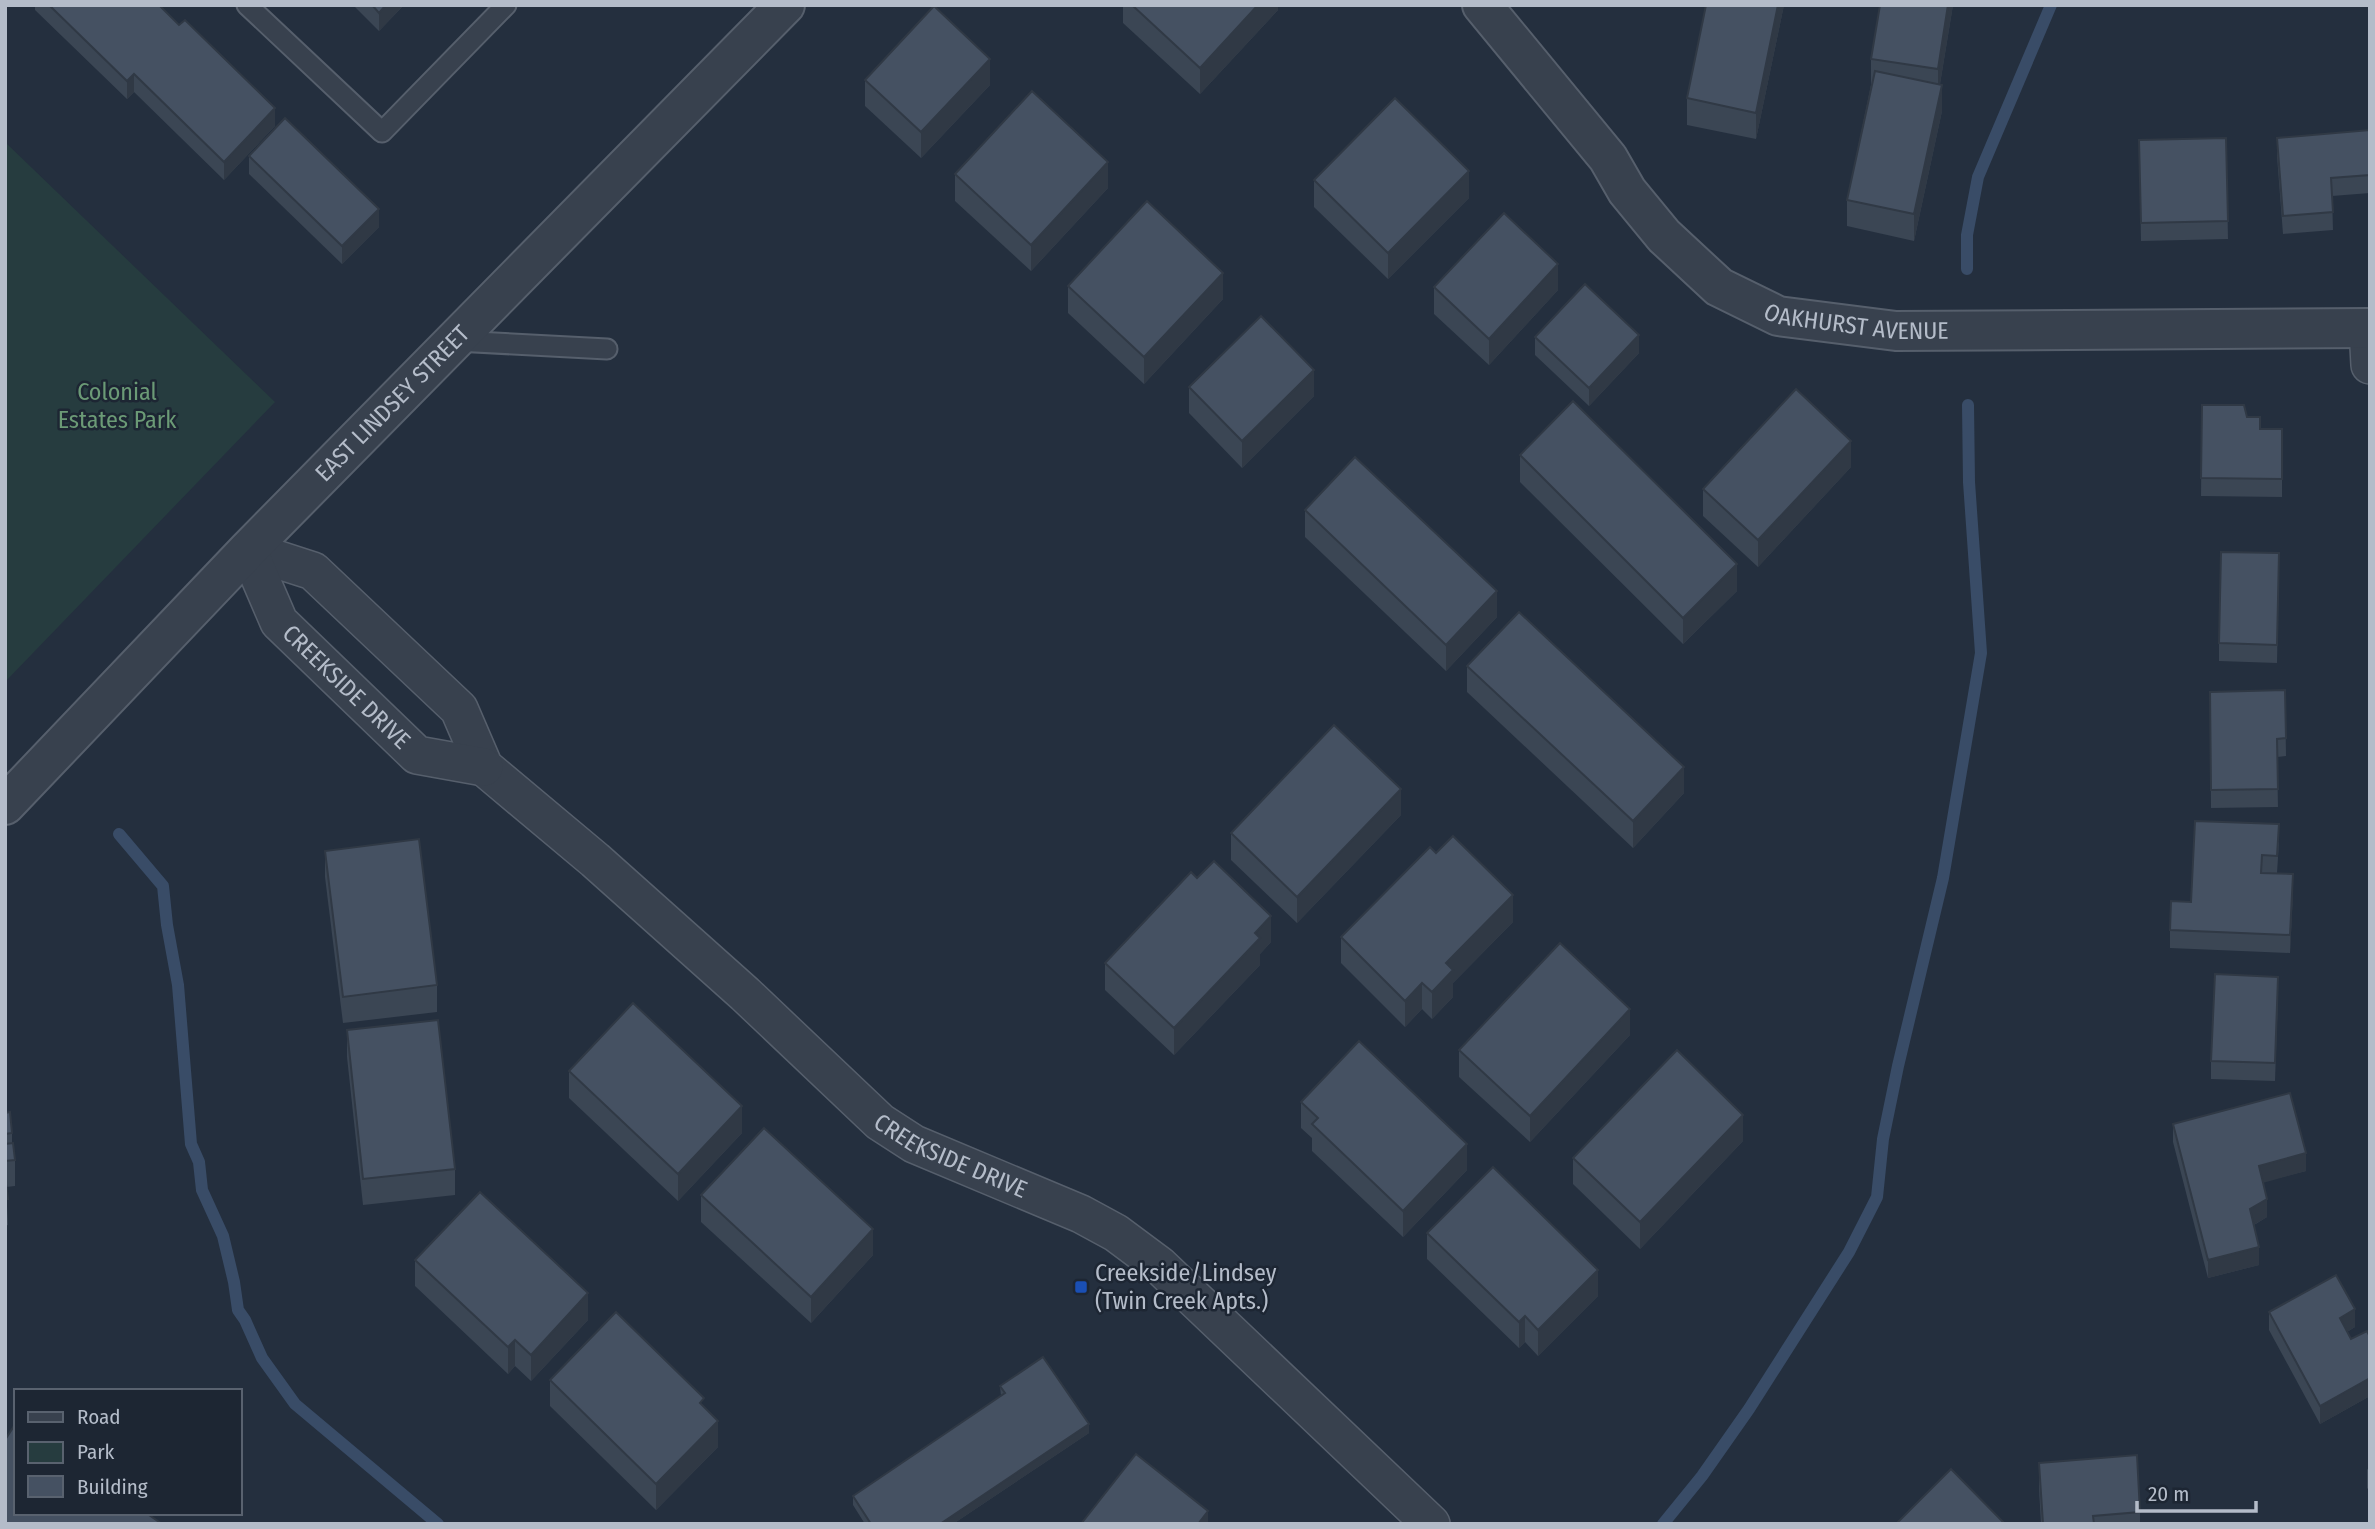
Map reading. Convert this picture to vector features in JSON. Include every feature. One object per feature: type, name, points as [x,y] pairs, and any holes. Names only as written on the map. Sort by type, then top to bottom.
[{"type":"street","name":"EAST LINDSEY STREET","points":[[5,805],[248,550],[785,5]]},
{"type":"street","name":"OAKHURST AVENUE","points":[[1482,5],[1608,158],[1627,191],[1664,236],[1719,287],[1778,316],[1896,331],[2001,331],[2369,341]]},
{"type":"street","name":"CREEKSIDE DRIVE","points":[[248,550],[279,622],[417,755],[484,767]]},
{"type":"street","name":"CREEKSIDE DRIVE","points":[[248,550],[313,571],[459,709],[484,767],[655,914],[880,1122],[914,1144],[1081,1214],[1116,1233],[1159,1265],[1431,1524]]},
{"type":"lane","points":[[247,5],[382,132],[506,5]]},
{"type":"lane","points":[[455,341],[607,349]]},
{"type":"green space","name":"Colonial Estates Park","points":[[5,142],[275,402],[5,682]]},
{"type":"building","points":[[49,5],[159,5],[179,25],[185,20],[275,108],[224,162],[134,74],[127,81]]},
{"type":"building","points":[[372,5],[386,5],[379,13]]},
{"type":"building","points":[[1132,5],[1258,5],[1200,68]]},
{"type":"building","points":[[1706,5],[1778,5],[1756,113],[1687,98]]},
{"type":"building","points":[[1880,5],[1948,5],[1938,69],[1871,59]]},
{"type":"building","points":[[934,6],[990,59],[921,132],[865,80]]},
{"type":"building","points":[[1875,71],[1942,85],[1914,214],[1847,200]]},
{"type":"building","points":[[1032,91],[1108,162],[1031,245],[955,174]]},
{"type":"building","points":[[1395,98],[1469,171],[1388,253],[1314,180]]},
{"type":"building","points":[[285,118],[379,209],[342,246],[249,156]]},
{"type":"building","points":[[2370,130],[2370,175],[2331,178],[2333,212],[2283,216],[2277,138]]},
{"type":"building","points":[[2226,138],[2228,221],[2141,223],[2139,140]]},
{"type":"building","points":[[1147,201],[1223,273],[1144,357],[1068,286]]},
{"type":"building","points":[[1504,213],[1558,264],[1489,339],[1434,287]]},
{"type":"building","points":[[1585,284],[1639,335],[1589,388],[1535,337]]},
{"type":"building","points":[[1261,316],[1314,370],[1242,441],[1189,387]]},
{"type":"building","points":[[1796,389],[1851,441],[1758,540],[1703,489]]},
{"type":"building","points":[[1573,401],[1737,564],[1683,618],[1520,455]]},
{"type":"building","points":[[2202,405],[2244,405],[2247,417],[2260,417],[2260,429],[2282,429],[2282,479],[2201,478]]},
{"type":"building","points":[[1355,457],[1497,591],[1446,645],[1305,510]]},
{"type":"building","points":[[2221,552],[2279,553],[2277,645],[2219,643]]},
{"type":"building","points":[[1519,612],[1684,767],[1633,821],[1467,666]]},
{"type":"building","points":[[2285,690],[2286,738],[2277,739],[2278,789],[2211,790],[2210,692]]},
{"type":"building","points":[[1334,725],[1401,789],[1297,897],[1231,833]]},
{"type":"building","points":[[2195,821],[2279,824],[2277,856],[2262,855],[2261,873],[2293,874],[2290,935],[2170,930],[2171,901],[2191,902]]},
{"type":"building","points":[[1453,836],[1513,895],[1446,963],[1453,970],[1432,992],[1422,983],[1405,1001],[1341,937],[1430,847],[1436,853]]},
{"type":"building","points":[[419,839],[437,985],[343,997],[325,851]]},
{"type":"building","points":[[1214,861],[1271,916],[1255,933],[1260,938],[1174,1028],[1105,963],[1191,872],[1197,878]]},
{"type":"building","points":[[1560,943],[1630,1009],[1530,1116],[1459,1050]]},
{"type":"building","points":[[2215,974],[2278,977],[2275,1063],[2211,1061]]},
{"type":"building","points":[[633,1003],[742,1106],[678,1174],[569,1071]]},
{"type":"building","points":[[438,1020],[455,1169],[363,1179],[347,1030]]},
{"type":"building","points":[[1359,1041],[1467,1144],[1403,1211],[1312,1124],[1318,1118],[1301,1102]]},
{"type":"building","points":[[1677,1050],[1743,1115],[1640,1222],[1573,1158]]},
{"type":"building","points":[[2290,1093],[2306,1153],[2259,1166],[2267,1199],[2250,1209],[2259,1247],[2208,1260],[2173,1124]]},
{"type":"building","points":[[10,1112],[12,1133],[5,1134],[5,1113]]},
{"type":"building","points":[[764,1128],[873,1229],[811,1297],[701,1195]]},
{"type":"building","points":[[13,1143],[15,1160],[5,1161],[5,1144]]},
{"type":"building","points":[[1493,1167],[1598,1270],[1538,1330],[1525,1316],[1519,1322],[1427,1233]]},
{"type":"building","points":[[5,1177],[8,1199],[5,1199]]},
{"type":"building","points":[[480,1192],[588,1293],[531,1355],[515,1340],[508,1347],[415,1260]]},
{"type":"building","points":[[2336,1275],[2355,1309],[2340,1318],[2351,1339],[2367,1331],[2370,1337],[2370,1378],[2320,1406],[2269,1312]]},
{"type":"building","points":[[616,1312],[704,1398],[700,1403],[718,1421],[656,1484],[550,1380]]},
{"type":"building","points":[[1043,1357],[1089,1424],[940,1524],[871,1524],[853,1496],[1005,1393],[1000,1386]]},
{"type":"building","points":[[14,1426],[14,1515],[149,1515],[162,1524],[5,1524],[5,1440]]},
{"type":"building","points":[[1136,1454],[1208,1511],[1198,1524],[1081,1524]]},
{"type":"building","points":[[2137,1455],[2140,1512],[2093,1516],[2094,1524],[2043,1524],[2039,1463]]},
{"type":"building","points":[[1951,1469],[2005,1524],[1896,1524]]},
{"type":"waterway","points":[[1967,269],[1967,235],[1978,177],[2051,5]]},
{"type":"waterway","points":[[1663,1524],[1702,1476],[1749,1409],[1849,1252],[1877,1197],[1883,1139],[1943,878],[1981,653],[1969,482],[1968,405]]},
{"type":"waterway","points":[[119,834],[163,886],[178,985],[191,1144],[199,1162],[202,1190],[223,1236],[238,1310],[262,1358],[295,1404],[438,1524]]},
{"type":"place","name":"Creekside/Lindsey (Twin Creek Apts.)","points":[[1081,1287]]}]
